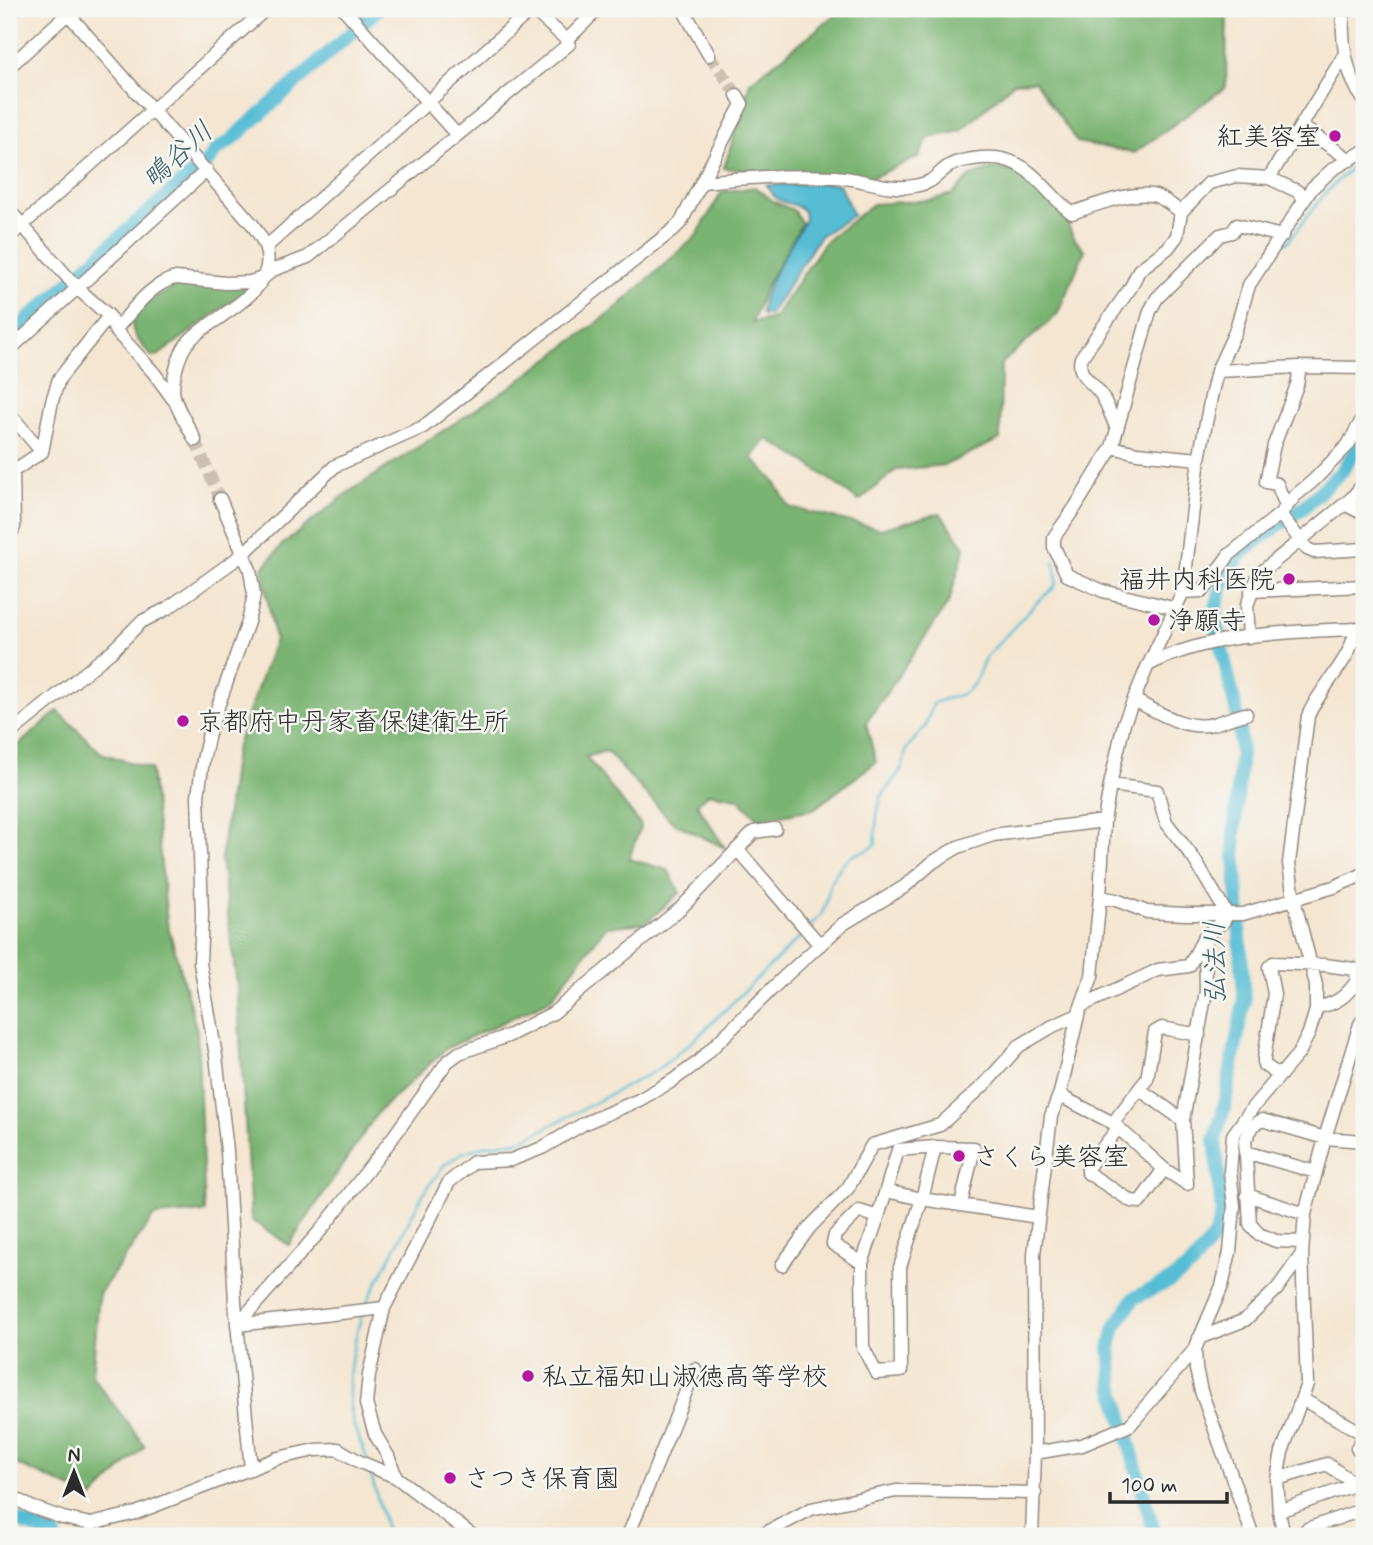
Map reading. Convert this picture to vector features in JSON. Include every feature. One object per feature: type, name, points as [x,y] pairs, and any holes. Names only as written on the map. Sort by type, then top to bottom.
[{"type":"street","points":[[9,237],[266,9]]},
{"type":"street","points":[[344,9],[457,135]]},
{"type":"street","points":[[195,440],[173,392],[184,346],[239,305],[272,271],[308,257],[569,44],[567,40],[532,9],[266,247]]},
{"type":"street","points":[[567,40],[598,9]]},
{"type":"street","points":[[683,9],[709,55]]},
{"type":"street","points":[[1344,9],[1345,54],[1357,90],[1364,100]]},
{"type":"street","points":[[9,67],[69,10],[253,225],[266,247],[263,278]]},
{"type":"street","points":[[1269,178],[1345,54]]},
{"type":"street","points":[[9,734],[113,651],[141,622],[167,608],[242,555],[335,466],[423,426],[673,230],[681,222],[741,104],[737,95]]},
{"type":"street","points":[[1301,126],[1350,160]]},
{"type":"street","points":[[1032,1536],[1035,1493],[1034,1254],[1051,1116],[1060,1093],[1092,976],[1104,821],[1110,785],[1125,723],[1148,664],[1183,592],[1199,458],[1217,371],[1235,332],[1249,285],[1304,198],[1333,169],[1364,151]]},
{"type":"street","points":[[702,182],[757,176],[838,177],[912,186],[934,180],[947,166],[983,157],[999,158],[1024,167],[1073,214],[1102,203],[1147,194],[1157,196],[1181,212]]},
{"type":"street","points":[[9,350],[207,170]]},
{"type":"street","points":[[1117,429],[1101,394],[1083,375],[1079,367],[1081,358],[1131,287],[1139,270],[1168,248],[1177,236],[1181,212],[1209,183],[1237,176],[1269,178],[1297,191],[1304,198]]},
{"type":"street","points":[[9,210],[77,288],[109,316],[115,330],[154,373],[180,408]]},
{"type":"street","points":[[1177,609],[1103,591],[1067,575],[1054,547],[1054,537],[1112,447],[1150,311],[1171,283],[1220,235],[1235,228],[1282,236]]},
{"type":"street","points":[[115,330],[154,287],[168,280],[199,279],[238,283],[263,278]]},
{"type":"street","points":[[9,538],[14,527],[13,471],[41,452],[59,379],[109,316]]},
{"type":"street","points":[[1300,368],[1297,385],[1274,445],[1266,482],[1277,484],[1289,525],[1307,549],[1314,552],[1364,549]]},
{"type":"street","points":[[1217,371],[1364,368]]},
{"type":"street","points":[[9,413],[41,452]]},
{"type":"street","points":[[1183,592],[1203,591],[1230,555],[1283,510],[1348,444],[1364,416]]},
{"type":"street","points":[[1112,447],[1137,453],[1199,458]]},
{"type":"street","points":[[1249,637],[1247,605],[1259,575],[1344,504],[1364,483]]},
{"type":"street","points":[[220,499],[250,570],[254,595],[248,622],[210,729],[203,760],[198,796],[202,914],[200,963],[216,1056],[227,1151],[237,1325],[251,1469]]},
{"type":"street","points":[[1344,504],[1364,509]]},
{"type":"street","points":[[1251,591],[1364,586]]},
{"type":"street","points":[[1035,1454],[1082,1445],[1130,1425],[1197,1344],[1222,1286],[1230,1252],[1234,1206],[1230,1172],[1233,1135],[1299,1052],[1309,1033],[1316,1007],[1316,985],[1294,900],[1289,863],[1308,716],[1360,629],[1286,632],[1249,637],[1173,652],[1148,664]]},
{"type":"street","points":[[1134,700],[1169,718],[1194,726],[1213,724],[1246,714]]},
{"type":"street","points":[[1110,785],[1157,791],[1166,822],[1234,914]]},
{"type":"street","points":[[396,1477],[375,1434],[366,1404],[369,1375],[384,1308],[449,1182],[459,1172],[474,1161],[511,1160],[542,1148],[585,1123],[639,1100],[672,1081],[697,1063],[784,977],[844,923],[904,887],[933,862],[958,847],[993,835],[1104,821]]},
{"type":"street","points":[[237,1325],[321,1230],[447,1062],[459,1052],[508,1035],[553,1013],[682,907],[754,832],[775,828]]},
{"type":"street","points":[[737,849],[820,945]]},
{"type":"street","points":[[1100,897],[1147,912],[1234,914],[1294,900],[1364,874]]},
{"type":"street","points":[[782,1265],[810,1227],[848,1188],[872,1145],[940,1125],[985,1084],[1019,1046],[1158,970],[1189,966],[1205,936],[1234,914]]},
{"type":"street","points":[[1060,1093],[1066,1099],[1116,1126],[1164,1169],[1187,1184],[1183,1120],[1206,990],[1205,936]]},
{"type":"street","points":[[1279,1075],[1264,1065],[1273,994],[1269,967],[1273,963],[1354,969],[1358,979],[1348,994],[1331,1006],[1316,1007]]},
{"type":"street","points":[[1284,1536],[1277,1479],[1282,1451],[1307,1384],[1302,1248],[1305,1214],[1325,1138],[1360,1024],[1364,1019]]},
{"type":"street","points":[[1164,1169],[1140,1202],[1131,1201],[1088,1173],[1088,1167],[1147,1079],[1155,1032],[1162,1028],[1199,1035]]},
{"type":"street","points":[[1139,1089],[1183,1120]]},
{"type":"street","points":[[1302,1248],[1259,1234],[1250,1224],[1245,1140],[1254,1125],[1262,1120],[1325,1138],[1364,1141]]},
{"type":"street","points":[[935,1147],[900,1267],[901,1371],[876,1373],[863,1347],[862,1263],[898,1150],[935,1147],[974,1148],[961,1204]]},
{"type":"street","points":[[1245,1152],[1316,1172]]},
{"type":"street","points":[[886,1191],[1038,1217]]},
{"type":"street","points":[[1247,1195],[1305,1214]]},
{"type":"street","points":[[862,1263],[833,1244],[835,1236],[859,1211],[878,1217]]},
{"type":"street","points":[[1197,1344],[1245,1320],[1278,1289],[1302,1248]]},
{"type":"street","points":[[237,1325],[384,1308]]},
{"type":"street","points":[[1197,1344],[1195,1369],[1201,1391],[1253,1536]]},
{"type":"street","points":[[628,1536],[695,1368]]},
{"type":"street","points":[[1302,1399],[1362,1433],[1362,1440],[1357,1448]]},
{"type":"street","points":[[9,1495],[31,1507],[91,1530],[278,1458],[315,1450],[338,1449],[360,1462],[396,1477],[473,1536]]},
{"type":"street","points":[[1277,1479],[1327,1464],[1359,1481]]},
{"type":"street","points":[[1279,1511],[1359,1481]]},
{"type":"street","points":[[760,1536],[811,1509],[896,1491],[1035,1493]]},
{"type":"street","points":[[1301,1536],[1307,1529],[1364,1509]]},
{"type":"green space","points":[[843,9],[1227,9],[1226,87],[1134,153],[1077,142],[1035,81],[1014,82],[961,131],[928,138],[919,157],[864,181],[724,168],[750,82]]},
{"type":"green space","points":[[995,168],[1019,172],[1043,193],[1065,218],[1073,237],[1085,250],[1057,315],[1001,364],[1000,439],[945,465],[896,470],[859,501],[806,462],[767,439],[752,458],[775,482],[789,507],[880,529],[940,513],[965,547],[949,602],[866,723],[876,762],[814,809],[759,819],[738,798],[709,793],[697,804],[725,848],[672,822],[606,751],[586,757],[641,825],[629,859],[668,870],[680,893],[645,923],[606,927],[550,1000],[447,1048],[378,1112],[289,1245],[251,1220],[237,986],[221,859],[235,751],[275,639],[262,569],[282,545],[346,494],[513,385],[613,311],[697,235],[722,192],[755,187],[774,202],[793,210],[802,223],[765,288],[752,323],[774,318],[825,242],[873,204],[931,200],[953,194],[970,176]]},
{"type":"green space","points":[[193,281],[246,285],[248,289],[156,357],[152,357],[133,330],[137,312],[154,298]]},
{"type":"green space","points":[[58,711],[101,753],[151,769],[167,922],[197,1031],[205,1212],[154,1216],[99,1294],[92,1376],[145,1446],[93,1498],[9,1461],[9,753]]},
{"type":"water","points":[[839,184],[853,215],[820,236],[770,314],[762,315],[765,295],[805,220],[804,211],[780,201],[767,185]]},
{"type":"waterway","name":"鴫谷川","points":[[9,336],[378,9]]},
{"type":"waterway","points":[[1284,242],[1287,243],[1326,192],[1358,161]]},
{"type":"waterway","name":"弘法川","points":[[1155,1536],[1113,1385],[1110,1348],[1115,1327],[1134,1298],[1170,1281],[1192,1265],[1215,1236],[1222,1213],[1215,1139],[1224,1108],[1244,1001],[1234,835],[1241,754],[1239,723],[1218,632],[1216,608],[1222,585],[1238,557],[1304,507],[1342,471],[1364,437]]},
{"type":"waterway","points":[[811,925],[823,912],[829,886],[843,864],[851,856],[875,845],[881,797],[902,768],[907,748],[925,727],[933,704],[962,694],[973,685],[986,657],[1037,602],[1054,588],[1057,581],[1054,561]]},
{"type":"waterway","points":[[365,1306],[422,1196],[444,1165],[462,1153],[484,1146],[523,1140],[657,1070],[694,1040],[804,933]]},
{"type":"waterway","points":[[362,1315],[352,1355],[349,1397],[353,1423],[367,1459]]},
{"type":"waterway","points":[[370,1472],[388,1536]]},
{"type":"waterway","name":"鴫谷川","points":[[9,1517],[55,1536]]},
{"type":"tunnel","points":[[709,55],[737,95]]},
{"type":"tunnel","points":[[195,440],[220,499]]},
{"type":"place","name":"紅美容室","points":[[1335,136]]},
{"type":"place","name":"福井内科医院","points":[[1289,579]]},
{"type":"place","name":"浄願寺","points":[[1154,620]]},
{"type":"place","name":"京都府中丹家畜保健衛生所","points":[[183,721]]},
{"type":"place","name":"さくら美容室","points":[[959,1156]]},
{"type":"place","name":"私立福知山淑徳高等学校","points":[[528,1376]]},
{"type":"place","name":"さつき保育園","points":[[450,1478]]}]
